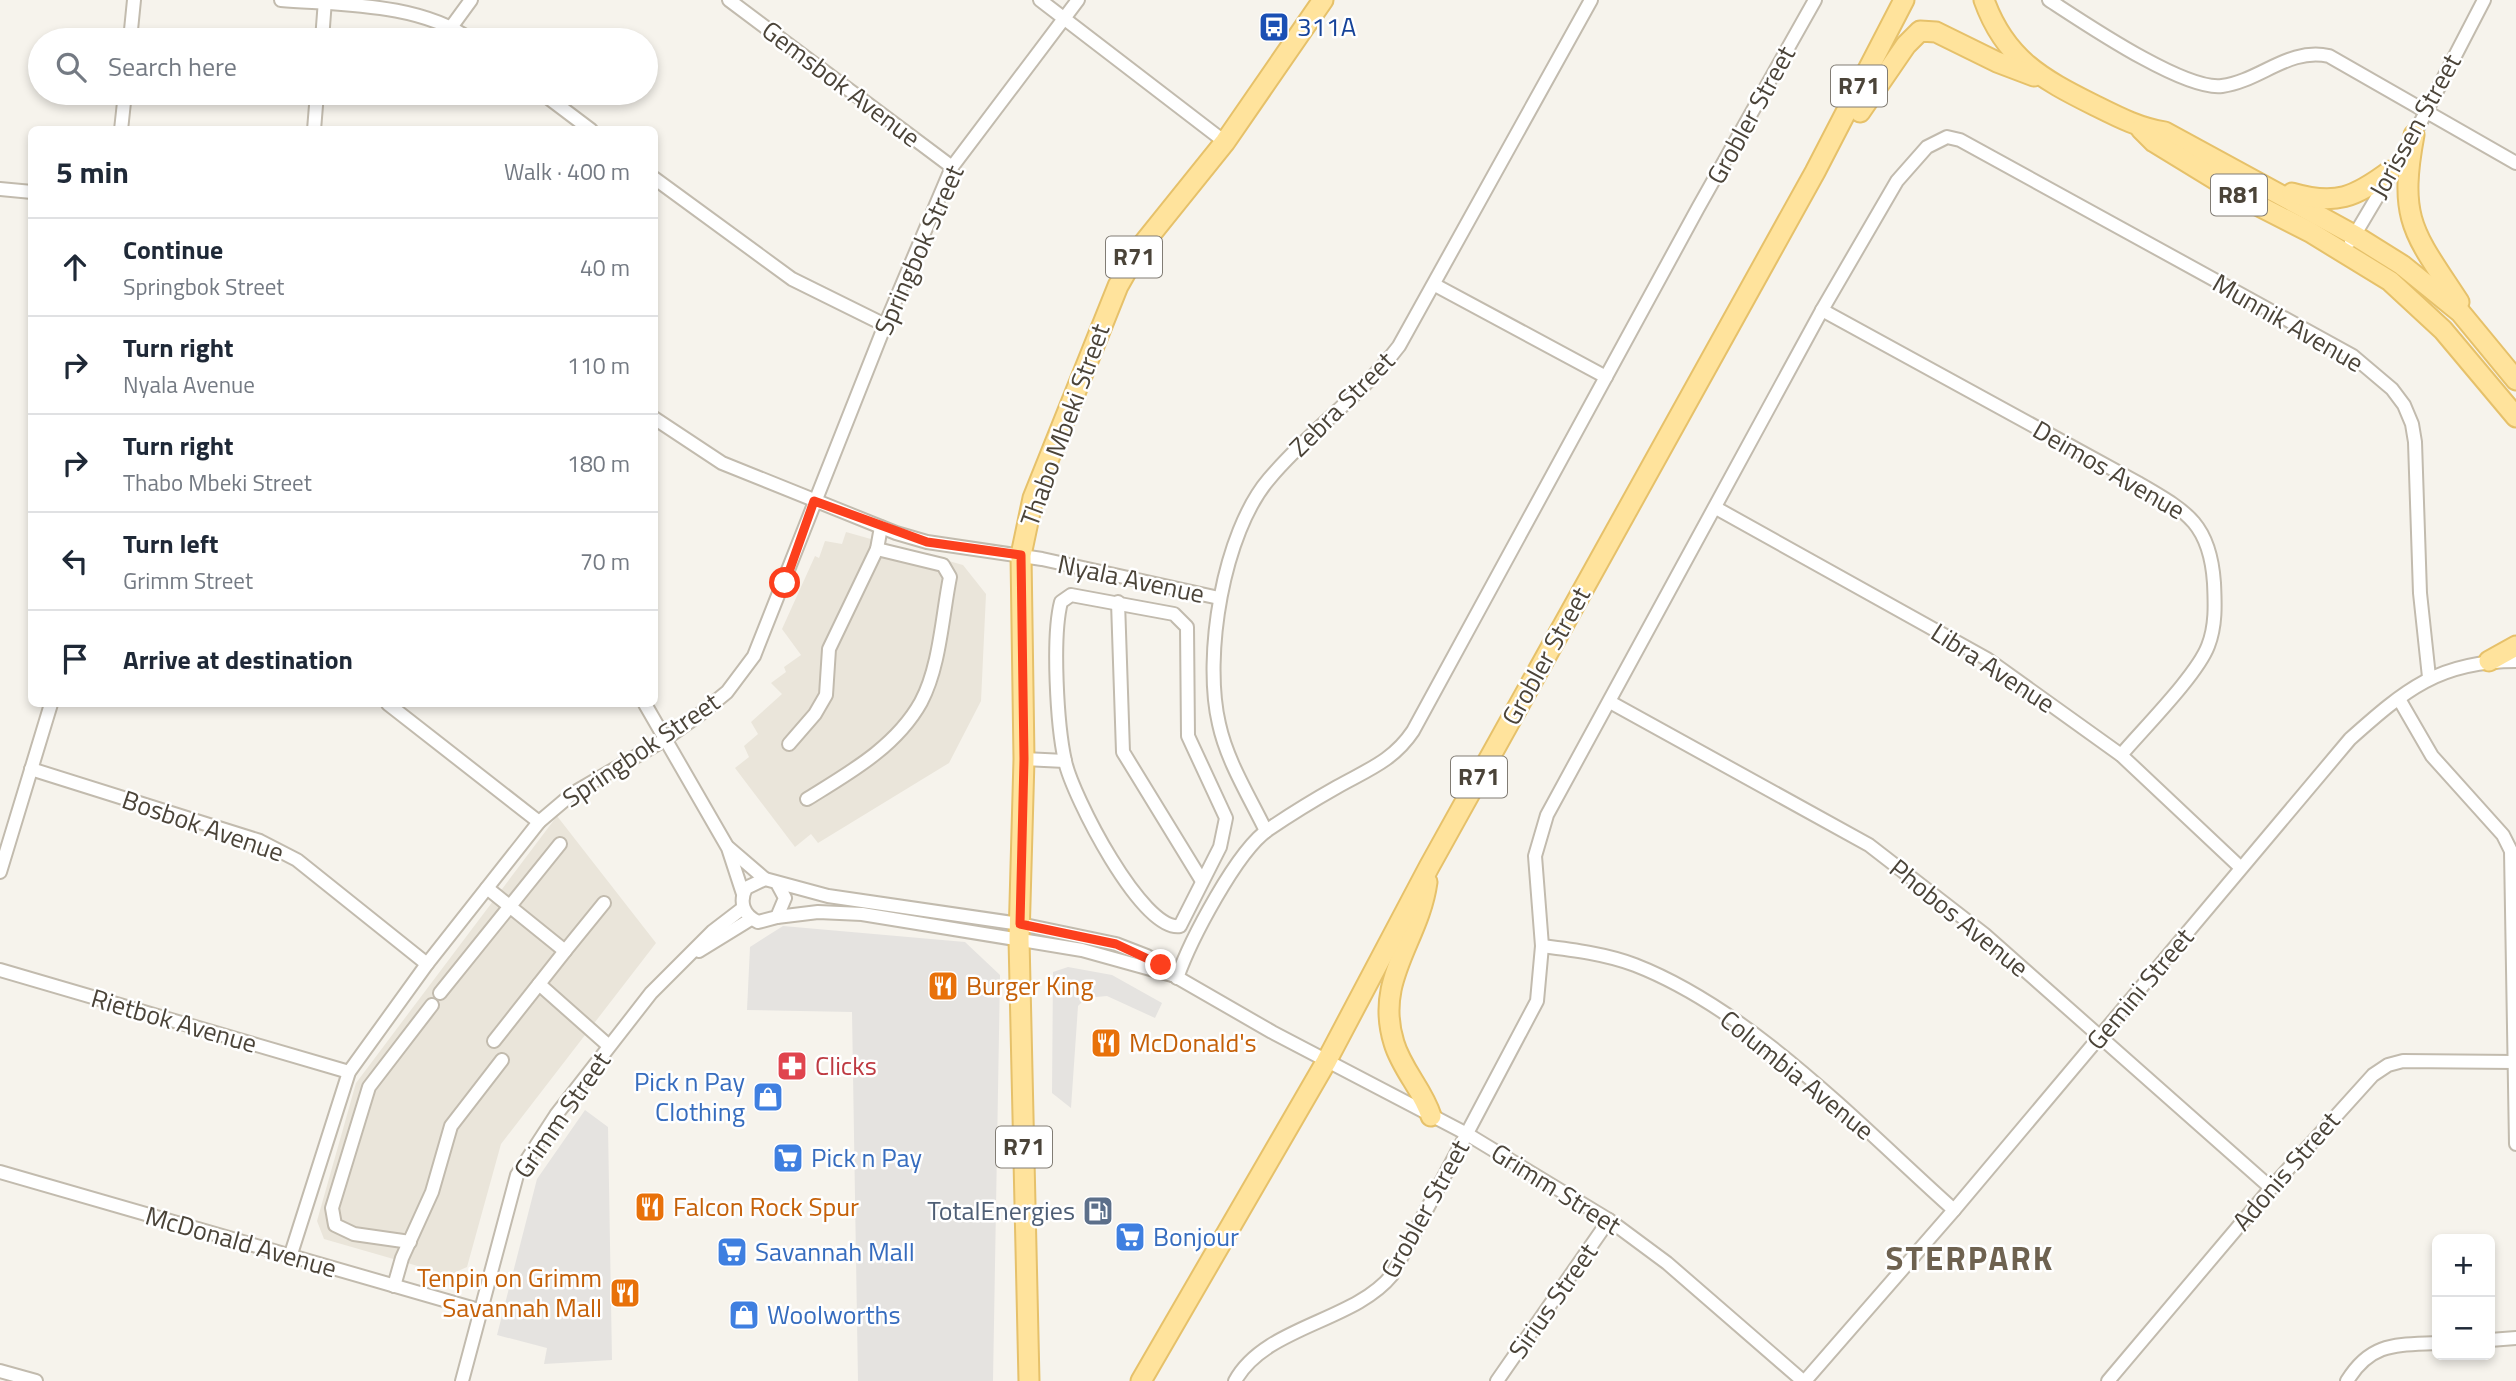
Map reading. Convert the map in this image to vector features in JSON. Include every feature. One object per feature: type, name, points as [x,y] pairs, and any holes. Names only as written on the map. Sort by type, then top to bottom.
[{"type":"main road","name":"Thabo Mbeki Street","points":[[1029,1381],[1020,931],[1024,759],[1021,555],[1033,499],[1118,286],[1139,249],[1225,142],[1323,0]]},
{"type":"main road","name":"Grobler Street","points":[[1141,1381],[1326,1062],[1429,867],[1815,172],[1904,0]]},
{"type":"main road","name":"R81","points":[[1984,0],[2006,42],[2042,78],[2140,128],[2165,132],[2267,186],[2350,243],[2436,291],[2481,335],[2516,380]]},
{"type":"main road","points":[[1815,172],[1840,145],[1871,92],[1920,31],[1942,34],[1997,62],[2042,78]]},
{"type":"main road","name":"R81","points":[[2140,128],[2154,142],[2257,205],[2350,243],[2422,309],[2487,379],[2516,417]]},
{"type":"main road","points":[[2413,135],[2407,188],[2412,228],[2481,335]]},
{"type":"main road","points":[[2267,186],[2302,197],[2336,200],[2361,192],[2390,171]]},
{"type":"main road","points":[[2489,661],[2516,646]]},
{"type":"main road","points":[[1429,867],[1424,903],[1394,972],[1388,1007],[1397,1053],[1431,1116]]},
{"type":"street","points":[[131,28],[134,0]]},
{"type":"street","points":[[281,0],[325,2],[389,11],[455,28]]},
{"type":"street","points":[[452,26],[471,0]]},
{"type":"street","name":"Gemsbok Avenue","points":[[729,0],[952,167]]},
{"type":"street","points":[[1040,0],[1225,142]]},
{"type":"street","name":"Springbok Street","points":[[290,1257],[349,1072],[427,964],[539,822],[572,794],[664,740],[727,692],[754,656],[885,325],[952,167],[1078,0]]},
{"type":"street","name":"Zebra Street","points":[[1266,831],[1225,747],[1218,722],[1214,672],[1219,598],[1240,530],[1257,495],[1280,467],[1383,367],[1435,285],[1591,0]]},
{"type":"street","name":"Grobler Street","points":[[1175,976],[1225,884],[1266,831],[1339,786],[1377,767],[1403,746],[1815,0]]},
{"type":"street","points":[[2049,0],[2157,65],[2200,83],[2221,87],[2292,58],[2318,54],[2338,61],[2424,113],[2516,163]]},
{"type":"street","name":"Jorissen Street","points":[[2350,243],[2413,135],[2484,0]]},
{"type":"street","points":[[323,28],[325,2]]},
{"type":"street","points":[[121,126],[124,105]]},
{"type":"street","points":[[314,126],[316,105]]},
{"type":"street","points":[[558,105],[586,126]]},
{"type":"street","name":"Grobler Street","points":[[1236,1381],[1259,1353],[1386,1283],[1537,1001],[1542,946],[1535,869],[1537,845],[1547,815],[1822,310],[1911,162],[1940,139],[1947,137],[1960,140]]},
{"type":"street","name":"Munnik Avenue","points":[[1960,140],[2353,356],[2392,389],[2404,405],[2415,442],[2420,593],[2429,677]]},
{"type":"street","points":[[658,181],[792,279],[885,325]]},
{"type":"street","points":[[0,189],[28,192]]},
{"type":"street","points":[[1435,285],[1606,377]]},
{"type":"street","name":"Deimos Avenue","points":[[1822,310],[2138,483],[2183,510],[2200,528],[2209,548],[2215,604],[2208,647],[2184,681],[2120,755]]},
{"type":"street","name":"Nyala Avenue","points":[[658,421],[722,463],[881,527],[927,542],[1021,555],[1219,598]]},
{"type":"street","name":"Libra Avenue","points":[[1716,508],[1961,644],[2120,755],[2241,868]]},
{"type":"street","points":[[789,744],[815,714],[826,695],[830,649],[877,549],[881,527]]},
{"type":"street","points":[[807,799],[866,762],[896,735],[922,701],[930,678],[950,577],[948,570],[943,565],[877,549]]},
{"type":"street","points":[[1078,595],[1118,602],[1178,615],[1187,627],[1188,736],[1226,818],[1220,847],[1180,926],[1165,924],[1154,915],[1100,839],[1075,789],[1065,761],[1058,687],[1058,624],[1061,602],[1065,597],[1078,595]]},
{"type":"street","points":[[1118,602],[1123,752],[1202,881]]},
{"type":"street","name":"Gemini Street","points":[[1804,1381],[1954,1210],[2350,739],[2429,677],[2489,661],[2516,661]]},
{"type":"street","points":[[2399,699],[2432,756],[2503,835],[2511,851],[2516,1144]]},
{"type":"street","name":"Phobos Avenue","points":[[1610,702],[1869,845],[1984,934],[2271,1188]]},
{"type":"street","points":[[0,872],[50,707]]},
{"type":"street","points":[[392,707],[539,822]]},
{"type":"street","points":[[647,707],[729,848],[747,914],[765,922],[777,917],[785,898],[778,885],[765,879],[729,848]]},
{"type":"street","points":[[1024,759],[1065,761]]},
{"type":"street","name":"Bosbok Avenue","points":[[31,769],[260,841],[281,851],[297,860],[427,964]]},
{"type":"street","points":[[440,993],[560,845]]},
{"type":"street","points":[[743,894],[751,883],[765,879]]},
{"type":"street","name":"Grimm Street","points":[[778,885],[1020,931],[1175,976],[1326,1062],[1468,1133],[1609,1220],[1667,1263],[1804,1381]]},
{"type":"street","points":[[487,888],[565,951]]},
{"type":"street","points":[[494,1041],[604,903]]},
{"type":"street","name":"Grimm Street","points":[[777,917],[818,912],[862,914],[1020,931]]},
{"type":"street","name":"Grimm Street","points":[[462,1381],[517,1175],[556,1115],[651,993],[689,956],[747,914]]},
{"type":"street","name":"Columbia Avenue","points":[[1542,946],[1581,951],[1633,964],[1718,1010],[1799,1072],[1954,1210]]},
{"type":"street","name":"Rietbok Avenue","points":[[0,970],[349,1072]]},
{"type":"street","points":[[538,984],[609,1046]]},
{"type":"street","points":[[410,1242],[354,1234],[335,1225],[332,1208],[369,1087],[432,1005]]},
{"type":"street","points":[[394,1286],[432,1192],[452,1126],[502,1060]]},
{"type":"street","name":"Adonis Street","points":[[2108,1381],[2357,1089],[2388,1065],[2427,1060],[2515,1062]]},
{"type":"street","name":"McDonald Avenue","points":[[0,1172],[482,1311]]},
{"type":"street","name":"Sirius Street","points":[[1497,1381],[1609,1220]]},
{"type":"street","points":[[2495,1340],[2516,1338]]},
{"type":"street","points":[[2347,1381],[2369,1355],[2380,1348],[2432,1343]]},
{"type":"street","points":[[0,1371],[36,1381]]},
{"type":"shaded area","points":[[846,532],[963,565],[986,594],[981,701],[949,763],[818,843],[811,834],[795,847],[735,768],[749,757],[744,746],[758,734],[751,722],[782,694],[771,683],[786,672],[784,667],[801,655],[782,629],[815,556],[819,558],[825,541],[842,544]]},
{"type":"shaded area","points":[[557,816],[656,943],[501,1144],[467,1267],[449,1275],[324,1239],[317,1221],[356,1083]]},
{"type":"shaded area","points":[[783,926],[965,942],[1000,975],[993,1381],[858,1381],[852,1012],[747,1010],[750,947]]},
{"type":"shaded area","points":[[1068,967],[1112,975],[1162,1003],[1155,1018],[1107,996],[1086,998],[1078,1006],[1071,1108],[1052,1093],[1053,972]]},
{"type":"shaded area","points":[[585,1110],[608,1127],[612,1360],[544,1364],[547,1348],[497,1335],[537,1179]]},
{"type":"place","name":"311A","points":[[1274,27]]},
{"type":"place","name":"Burger King","points":[[943,986]]},
{"type":"place","name":"McDonald's","points":[[1106,1043]]},
{"type":"place","name":"Clicks","points":[[792,1066]]},
{"type":"place","name":"Pick n Pay Clothing","points":[[768,1097]]},
{"type":"place","name":"Pick n Pay","points":[[788,1158]]},
{"type":"place","name":"Falcon Rock Spur","points":[[650,1207]]},
{"type":"place","name":"TotalEnergies","points":[[1098,1211]]},
{"type":"place","name":"Bonjour","points":[[1130,1237]]},
{"type":"place","name":"Savannah Mall","points":[[732,1252]]},
{"type":"place","name":"Tenpin on Grimm Savannah Mall","points":[[625,1293]]},
{"type":"place","name":"Woolworths","points":[[744,1315]]},
{"type":"district","name":"STERPARK","points":[[1970,1258]]},
{"type":"route","points":[[785,583],[814,501],[896,533],[927,542],[1021,555],[1024,759],[1020,924],[1116,944],[1147,956],[1161,965]]}]
